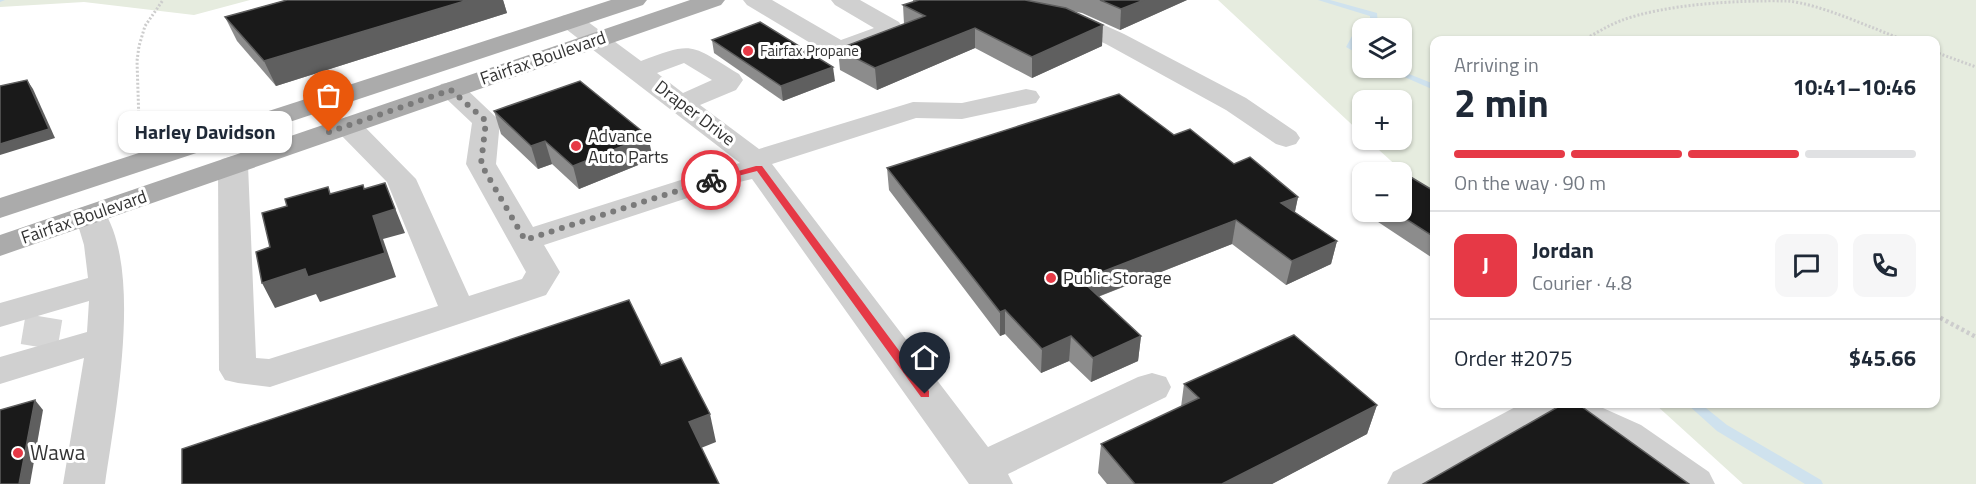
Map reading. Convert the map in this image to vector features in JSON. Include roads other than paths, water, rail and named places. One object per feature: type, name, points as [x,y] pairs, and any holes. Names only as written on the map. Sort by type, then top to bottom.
[{"type":"main road","name":"Fairfax Boulevard","points":[[0,246],[233,165],[362,140],[451,90],[584,30],[635,0]]},
{"type":"main road","name":"Fairfax Boulevard","points":[[0,208],[584,30],[713,0]]},
{"type":"street","points":[[755,0],[836,48],[846,48],[889,31],[890,27],[843,0]]},
{"type":"street","points":[[992,0],[1009,8],[1072,20],[1115,39],[1236,104],[1286,138]]},
{"type":"street","name":"Draper Drive","points":[[584,30],[740,146],[756,164],[986,477]]},
{"type":"street","points":[[639,71],[684,54],[690,55],[730,80],[727,84],[682,103]]},
{"type":"street","points":[[233,165],[238,370],[270,373],[534,287],[543,272],[481,164],[486,121],[451,90]]},
{"type":"street","points":[[525,240],[717,178],[913,110],[962,111],[1026,97]]},
{"type":"street","points":[[362,140],[402,179],[458,312]]},
{"type":"street","points":[[84,484],[105,339],[107,284],[98,232],[91,214]]},
{"type":"street","points":[[0,371],[42,331],[107,284]]},
{"type":"street","points":[[0,315],[42,331],[105,339]]},
{"type":"street","points":[[986,477],[1152,387]]},
{"type":"street","points":[[1408,484],[1537,413],[1578,413],[1628,436],[1694,484]]},
{"type":"waterway","points":[[1322,0],[1374,15],[1374,18]]},
{"type":"waterway","points":[[1352,43],[1350,47],[1352,48]]},
{"type":"waterway","points":[[1412,78],[1430,85]]},
{"type":"waterway","points":[[1698,408],[1722,428],[1816,484]]},
{"type":"tunnel","points":[[39,347],[44,317]]},
{"type":"place","name":"Fairfax Propane","points":[[748,51]]},
{"type":"place","name":"Harley Davidson","points":[[329,132]]},
{"type":"place","name":"Advance Auto Parts","points":[[576,146]]},
{"type":"place","name":"Public Storage","points":[[1051,278]]},
{"type":"place","name":"Wawa","points":[[18,453]]}]
